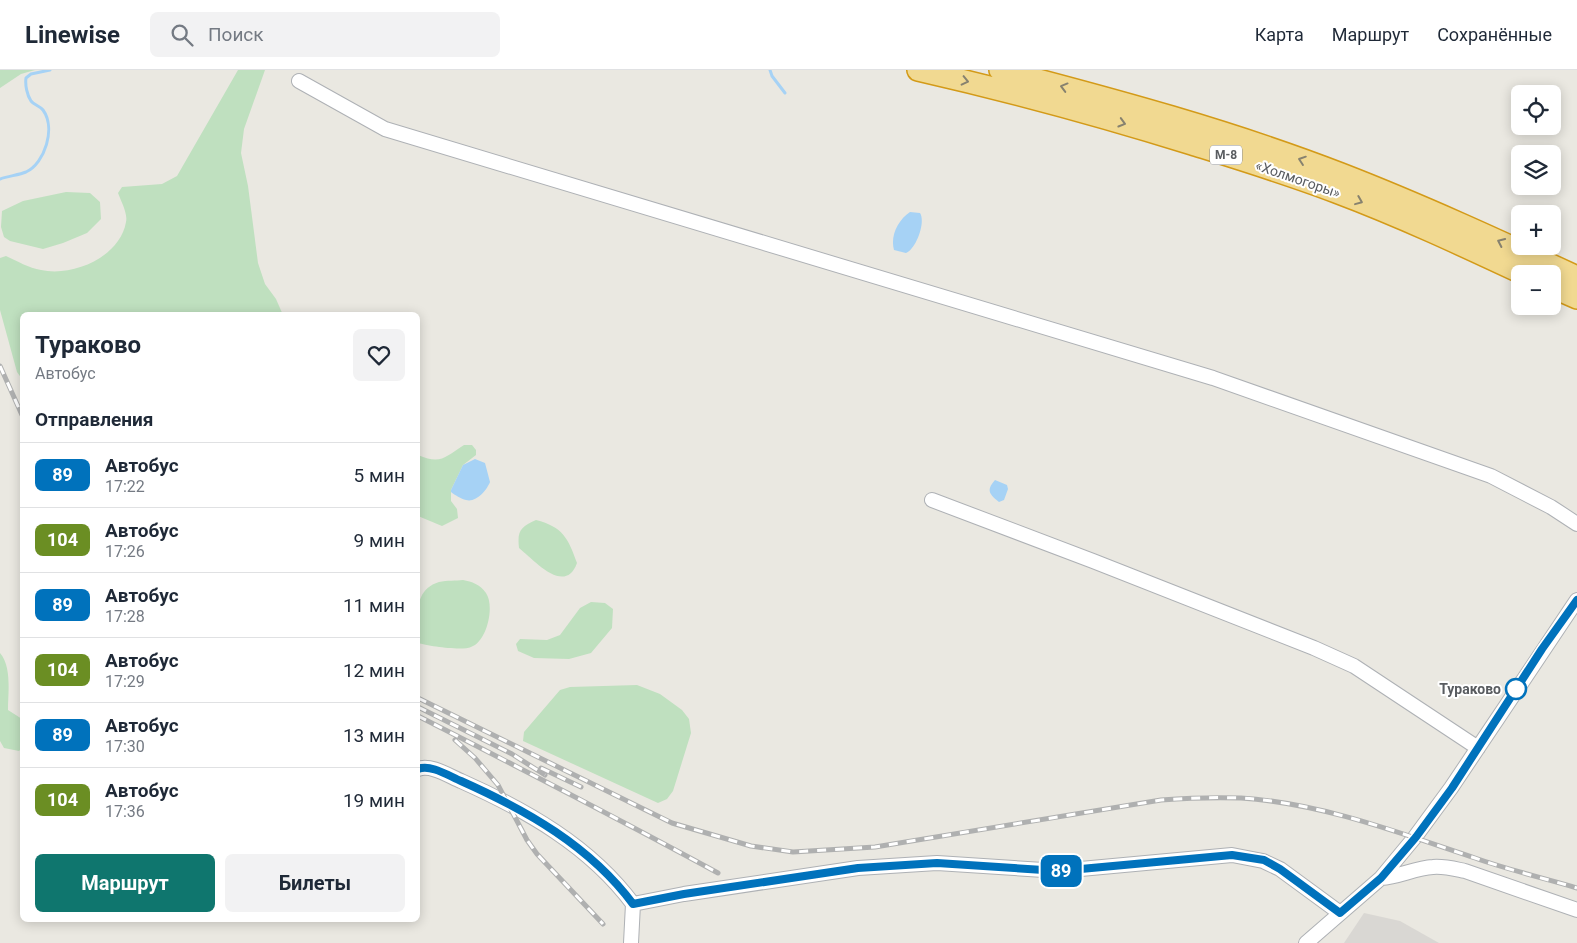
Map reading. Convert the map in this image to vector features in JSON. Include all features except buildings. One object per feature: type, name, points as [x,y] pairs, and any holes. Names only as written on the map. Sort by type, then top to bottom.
[{"type":"highway","name":"«Холмогоры»","points":[[918,70],[1054,104],[1249,162],[1336,192],[1421,227],[1511,268]]},
{"type":"highway","name":"«Холмогоры»","points":[[1000,70],[1160,114],[1251,142],[1340,173],[1429,209],[1577,278]]},
{"type":"highway","points":[[1561,291],[1577,298]]},
{"type":"street","points":[[299,81],[385,129],[1213,378],[1491,476],[1551,507],[1577,524]]},
{"type":"street","points":[[932,500],[1093,561],[1346,663],[1478,748]]},
{"type":"street","points":[[1306,943],[1381,878],[1416,837],[1577,600]]},
{"type":"street","points":[[420,768],[436,771],[482,791],[557,832],[604,870],[618,884],[633,904],[631,943]]},
{"type":"street","points":[[633,904],[684,894],[858,868],[937,863],[1059,871],[1232,855],[1264,860],[1280,869],[1340,913]]},
{"type":"street","points":[[1381,878],[1433,867],[1447,867],[1465,871],[1577,910]]},
{"type":"shaded area","points":[[1364,913],[1400,921],[1439,943],[1344,943]]},
{"type":"green space","points":[[0,70],[35,70],[21,74],[0,88]]},
{"type":"green space","points":[[238,70],[265,70],[244,129],[241,153],[248,186],[258,263],[265,284],[276,299],[282,312],[20,312],[20,376],[17,372],[0,310],[0,258],[6,256],[32,268],[54,271],[80,267],[93,262],[115,245],[122,234],[126,219],[118,193],[122,187],[162,184],[177,176]]},
{"type":"green space","points":[[66,192],[90,193],[100,202],[101,219],[87,233],[43,249],[10,241],[4,237],[1,227],[2,211],[23,201]]},
{"type":"green space","points":[[464,445],[472,445],[476,450],[476,455],[463,465],[451,490],[451,501],[457,509],[458,518],[442,526],[420,517],[420,456],[432,459],[447,456]]},
{"type":"green space","points":[[536,520],[553,526],[567,540],[577,563],[572,572],[565,576],[557,576],[541,567],[519,548],[521,530]]},
{"type":"green space","points":[[463,580],[478,585],[484,590],[489,599],[488,623],[485,631],[477,644],[471,647],[445,648],[420,643],[420,599],[430,586],[445,581]]},
{"type":"green space","points":[[591,602],[605,603],[613,609],[612,628],[591,653],[569,659],[534,658],[518,651],[516,644],[520,639],[547,640],[560,635],[580,608]]},
{"type":"green space","points":[[0,653],[8,673],[8,710],[20,718],[20,750],[4,748],[0,741]]},
{"type":"green space","points":[[637,685],[660,694],[682,710],[689,719],[691,733],[673,791],[667,799],[658,803],[523,741],[524,732],[560,690],[570,687]]},
{"type":"water","points":[[910,212],[920,213],[922,217],[919,235],[910,251],[906,253],[894,250],[893,239],[896,229],[902,219]]},
{"type":"water","points":[[475,459],[485,463],[490,482],[484,492],[477,498],[466,500],[451,492],[451,490],[463,465]]},
{"type":"water","points":[[995,480],[1007,485],[1008,489],[1004,500],[999,502],[990,492],[990,487]]},
{"type":"waterway","points":[[0,179],[26,172],[33,167],[43,153],[48,135],[47,117],[43,110],[30,99],[26,78],[31,74],[50,70]]},
{"type":"waterway","points":[[770,70],[772,76],[785,93]]},
{"type":"railway","points":[[0,366],[20,411]]},
{"type":"railway","points":[[420,699],[672,823],[751,846],[793,852],[875,847],[1161,800],[1241,798],[1301,806],[1360,820],[1500,866],[1577,888]]},
{"type":"railway","points":[[420,708],[512,754],[545,775]]},
{"type":"railway","points":[[420,717],[718,873]]},
{"type":"railway","points":[[455,740],[475,758],[498,785],[527,840],[537,854],[603,924]]},
{"type":"railway","points":[[541,768],[581,787]]},
{"type":"bus line","name":"89","points":[[420,768],[436,771],[482,791],[535,818],[557,832],[604,870],[618,884],[633,904],[684,894],[858,868],[937,863],[1059,871],[1232,855],[1264,860],[1280,869],[1340,913],[1381,878],[1416,837],[1452,788],[1542,649],[1577,600]]},
{"type":"place","name":"Тураково","points":[[1516,689]]}]
